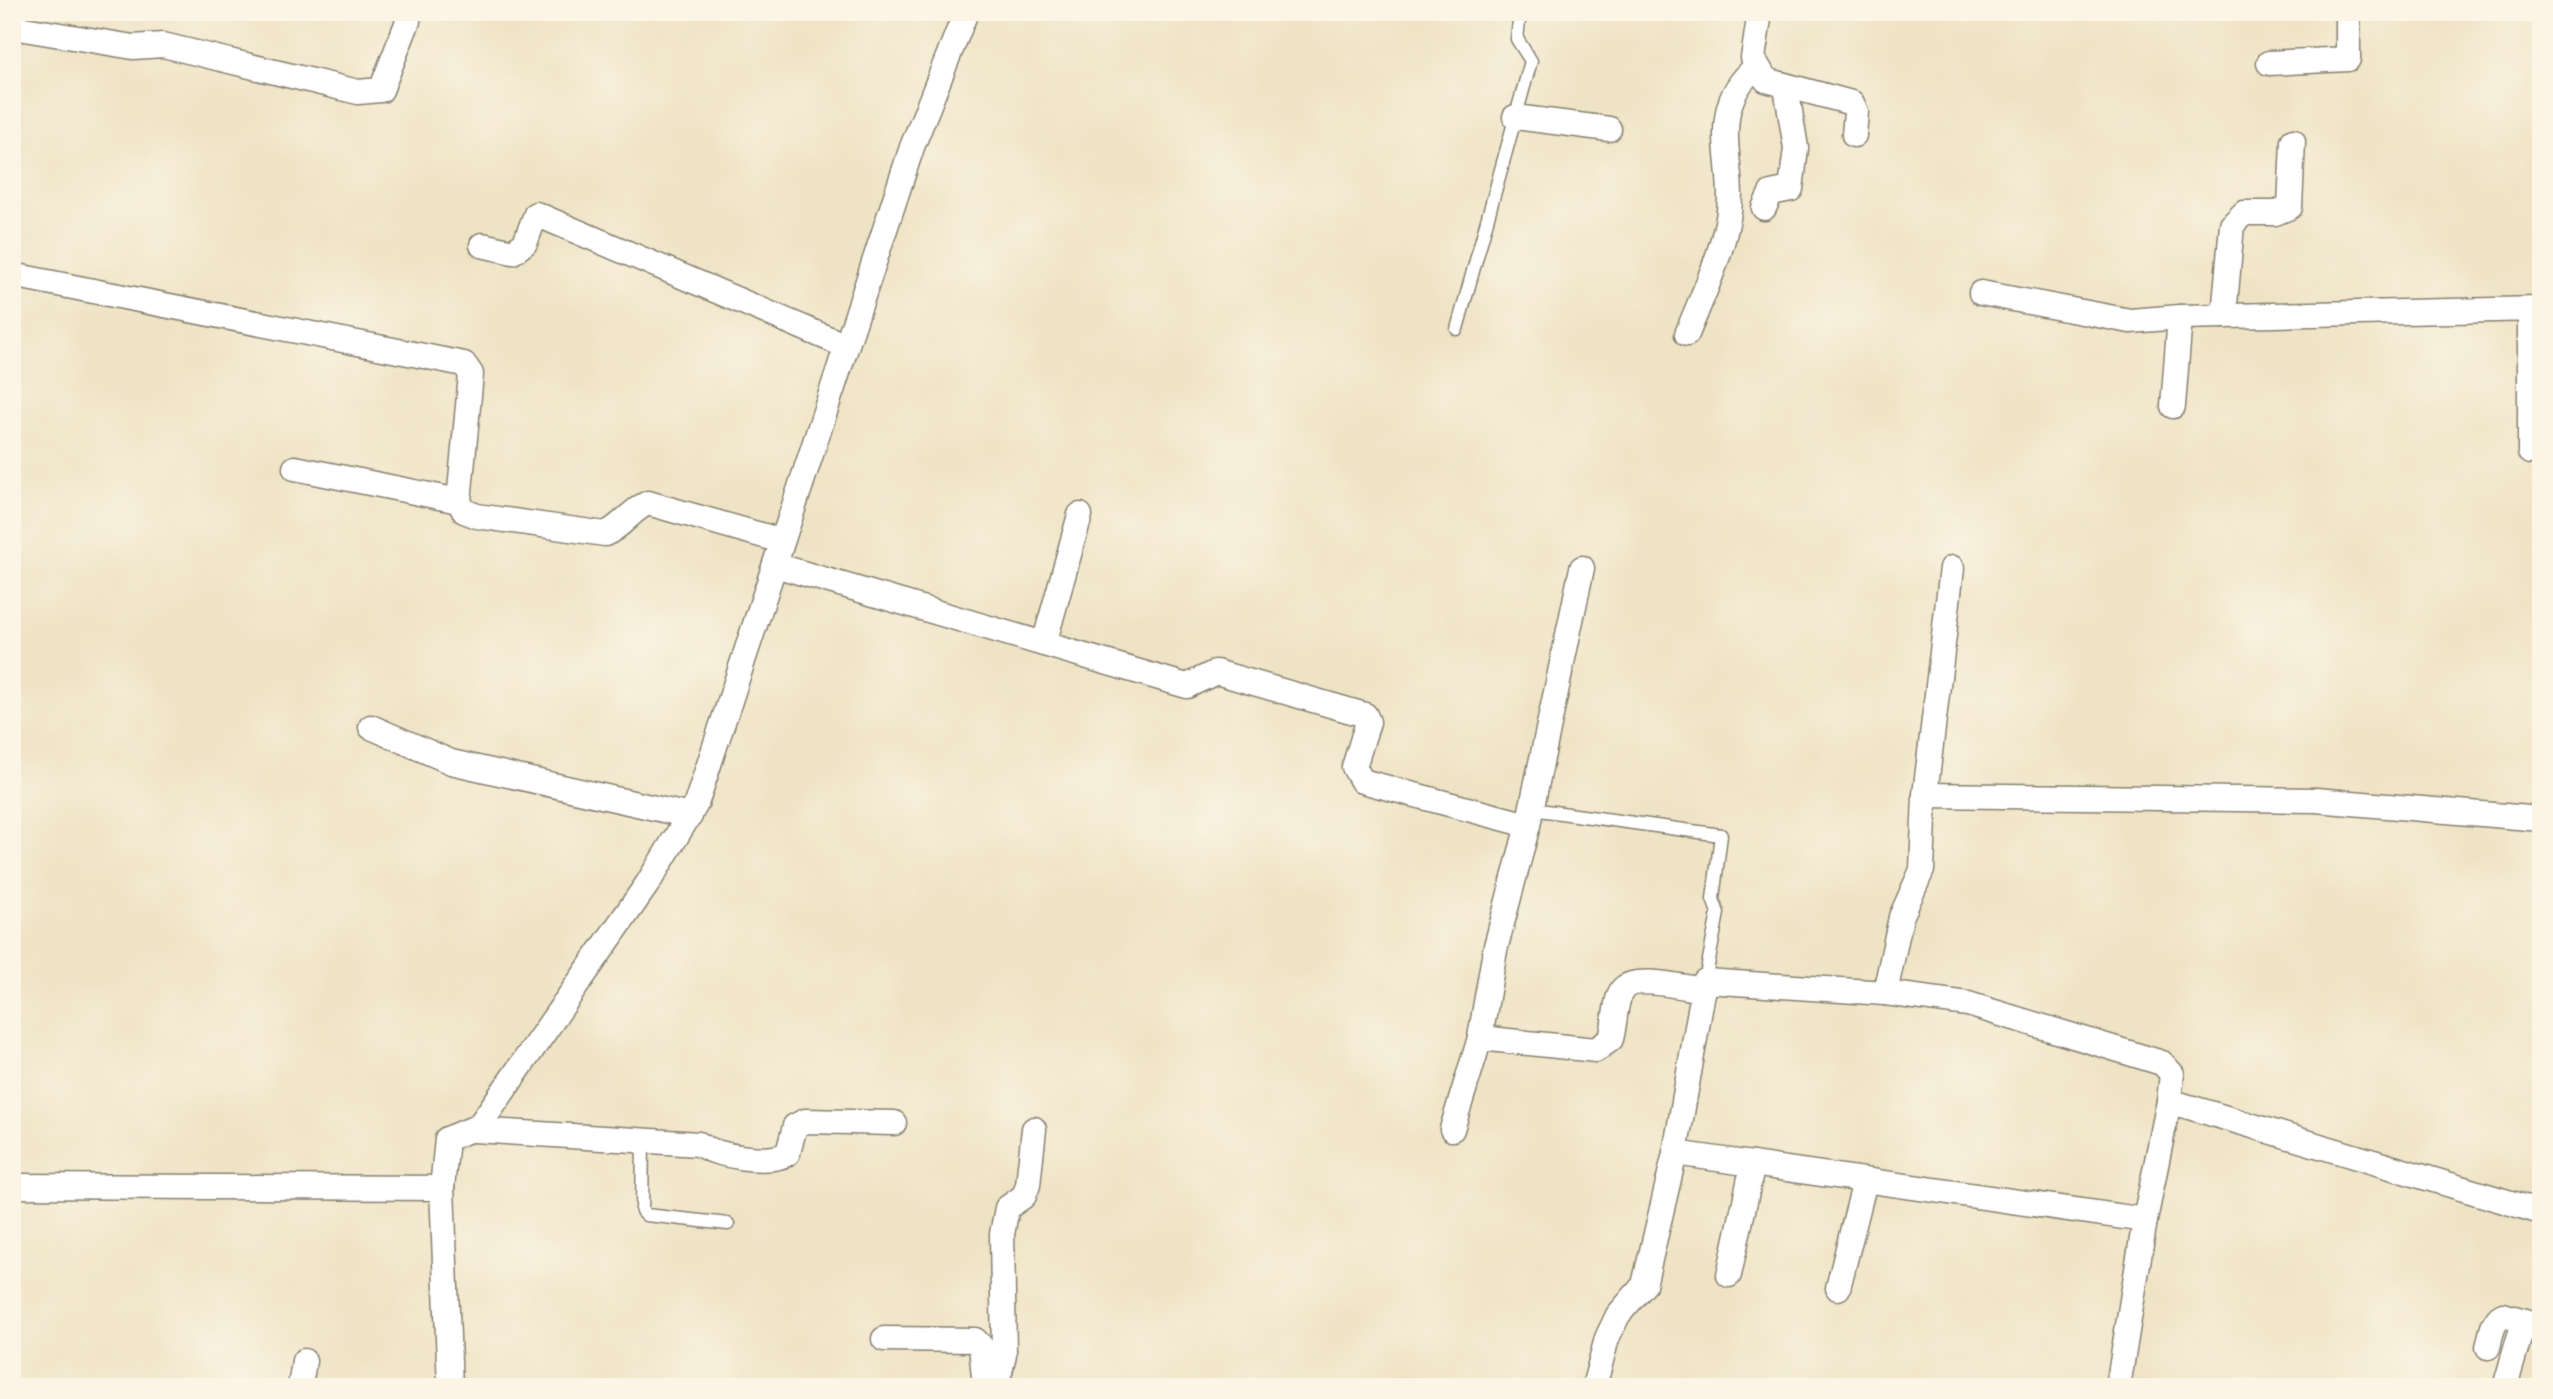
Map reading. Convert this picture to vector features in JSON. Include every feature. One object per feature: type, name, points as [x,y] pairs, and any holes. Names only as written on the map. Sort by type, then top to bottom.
[{"type":"street","points":[[474,1130],[648,883],[690,816],[912,147],[966,12]]},
{"type":"street","points":[[1760,12],[1753,58],[1756,67],[1766,80],[1852,103],[1856,112],[1854,135]]},
{"type":"street","points":[[2269,63],[2348,59],[2348,12]]},
{"type":"street","points":[[12,27],[133,47],[163,45],[372,93],[381,90],[408,21]]},
{"type":"street","points":[[1687,334],[1717,258],[1728,220],[1725,122],[1744,77],[1756,67]]},
{"type":"street","points":[[1764,208],[1771,193],[1791,189],[1796,148],[1786,87]]},
{"type":"street","points":[[1516,117],[1609,130]]},
{"type":"street","points":[[2224,316],[2232,225],[2244,213],[2275,214],[2290,207],[2293,141]]},
{"type":"street","points":[[482,245],[513,252],[526,243],[536,214],[846,346]]},
{"type":"street","points":[[12,275],[464,364],[471,374],[458,501],[464,511],[477,516],[605,534],[618,529],[640,507],[648,503],[782,541]]},
{"type":"street","points":[[1981,293],[2130,321],[2180,317],[2535,310],[2530,452]]},
{"type":"street","points":[[2173,406],[2180,317]]},
{"type":"street","points":[[295,468],[458,501]]},
{"type":"street","points":[[1044,644],[1080,514]]},
{"type":"street","points":[[775,565],[1187,686],[1216,672],[1365,715],[1367,722],[1354,767],[1362,781],[1530,817]]},
{"type":"street","points":[[1452,1129],[1480,1038],[1495,950],[1530,817],[1582,568]]},
{"type":"street","points":[[1885,993],[1901,916],[1922,870],[1925,795],[1952,568]]},
{"type":"street","points":[[371,727],[451,762],[690,816]]},
{"type":"street","points":[[1925,795],[2316,800],[2541,819]]},
{"type":"street","points":[[1480,1038],[1597,1050],[1611,1039],[1621,991],[1628,985],[1642,982],[1885,993],[1968,1004],[2162,1063],[2172,1074],[2169,1101],[2145,1220],[2118,1387]]},
{"type":"street","points":[[1594,1387],[1612,1326],[1644,1285],[1675,1153],[1704,986]]},
{"type":"street","points":[[2169,1101],[2541,1212]]},
{"type":"street","points":[[450,1387],[442,1188],[443,1147],[447,1139],[474,1130],[699,1144],[716,1154],[774,1158],[788,1153],[795,1125],[805,1121],[894,1123]]},
{"type":"street","points":[[986,1387],[1000,1372],[1004,1354],[1002,1234],[1007,1208],[1024,1196],[1028,1185],[1034,1129]]},
{"type":"street","points":[[1675,1153],[2145,1220]]},
{"type":"street","points":[[1729,1275],[1753,1164]]},
{"type":"street","points":[[1838,1288],[1865,1181]]},
{"type":"street","points":[[12,1186],[442,1188]]},
{"type":"street","points":[[2488,1348],[2497,1318],[2503,1315],[2532,1323],[2505,1387]]},
{"type":"street","points":[[884,1339],[975,1340],[981,1346],[986,1387]]},
{"type":"street","points":[[300,1387],[304,1362]]},
{"type":"lane","points":[[1457,329],[1531,61],[1517,39],[1520,12]]},
{"type":"lane","points":[[1530,817],[1721,835],[1713,900],[1718,914],[1704,986]]},
{"type":"lane","points":[[643,1142],[642,1211],[646,1215],[728,1224]]}]
